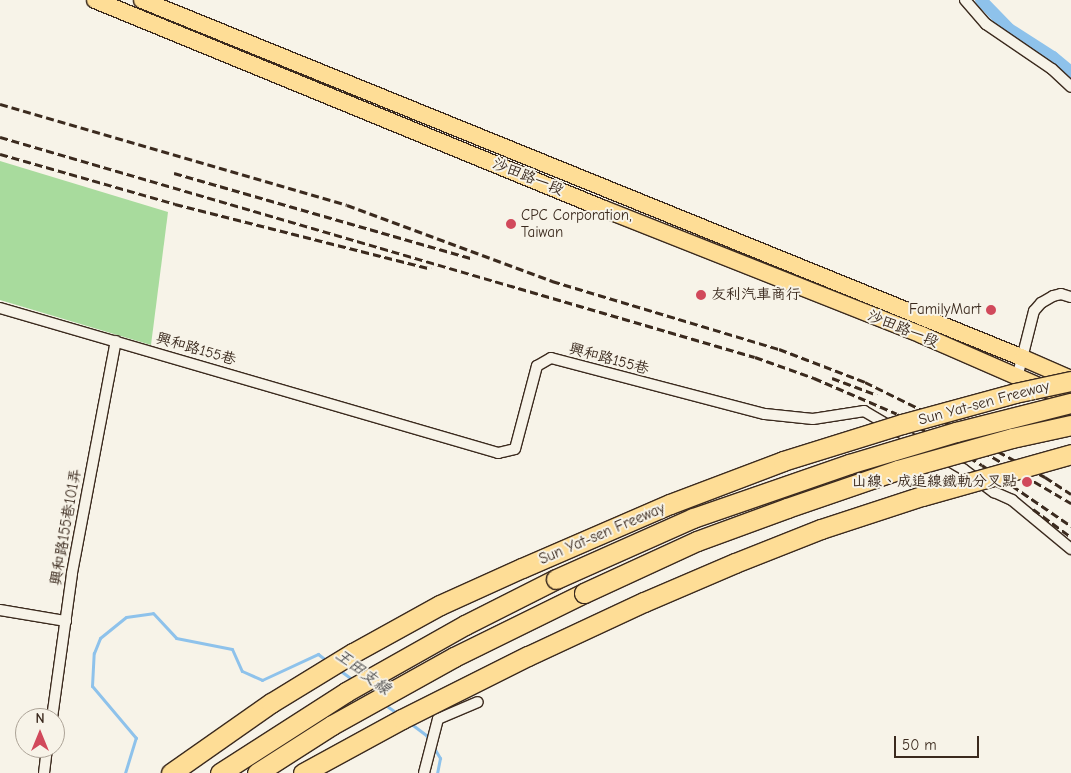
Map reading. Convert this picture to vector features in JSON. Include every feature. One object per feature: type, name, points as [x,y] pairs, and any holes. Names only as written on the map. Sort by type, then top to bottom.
[{"type":"highway","name":"Sun Yat-sen Freeway","points":[[171,773],[271,702],[353,653],[440,605],[530,564],[670,504],[784,461],[977,403],[1071,380]]},
{"type":"highway","name":"Sun Yat-sen Freeway","points":[[220,773],[346,692],[464,626],[556,579],[693,518],[849,464],[956,432],[1071,402]]},
{"type":"highway","points":[[257,773],[332,725],[454,657],[584,593],[697,541],[898,470],[1012,438],[1071,425]]},
{"type":"highway","points":[[303,773],[402,719],[528,656],[644,602],[735,563],[821,530],[922,496],[1071,454]]},
{"type":"main road","name":"沙田路一段","points":[[95,0],[604,209],[922,335],[1071,402]]},
{"type":"main road","name":"沙田路一段","points":[[142,0],[1024,358],[1071,380]]},
{"type":"street","points":[[965,0],[986,24],[1052,69],[1071,87]]},
{"type":"street","points":[[1017,378],[1024,358],[1034,311],[1041,303],[1053,296],[1061,294],[1071,297]]},
{"type":"street","name":"興和路155巷","points":[[0,308],[498,453],[516,449],[537,366],[551,358],[765,414],[813,419],[864,411],[963,469],[994,492],[1012,500],[1071,549]]},
{"type":"street","name":"興和路155巷101弄","points":[[53,708],[72,573],[116,341]]},
{"type":"street","points":[[0,610],[66,621]]},
{"type":"street","points":[[424,773],[438,719],[478,702]]},
{"type":"street","points":[[44,773],[46,758]]},
{"type":"green space","points":[[0,161],[168,212],[151,345],[0,300]]},
{"type":"waterway","points":[[981,0],[1009,29],[1053,57],[1071,72]]},
{"type":"waterway","name":"王田支線","points":[[125,773],[136,738],[92,686],[94,653],[100,638],[126,617],[153,613],[176,638],[232,649],[242,671],[262,680],[318,654],[327,661]]},
{"type":"waterway","name":"王田支線","points":[[338,669],[353,680]]},
{"type":"waterway","name":"王田支線","points":[[384,704],[397,713]]},
{"type":"waterway","name":"王田支線","points":[[410,723],[426,735],[429,740]]},
{"type":"waterway","name":"王田支線","points":[[434,748],[440,758],[437,773]]},
{"type":"railway","points":[[0,104],[347,205],[552,281],[779,349],[865,382],[924,411],[1045,477],[1071,494]]},
{"type":"railway","points":[[0,137],[755,357],[814,378],[897,414],[982,465],[1071,526]]},
{"type":"railway","points":[[0,154],[175,204],[431,269]]},
{"type":"railway","points":[[174,173],[473,259]]},
{"type":"railway","points":[[832,378],[877,395]]},
{"type":"railway","points":[[972,445],[1071,503]]},
{"type":"railway","points":[[1033,509],[1071,537]]},
{"type":"place","name":"CPC Corporation, Taiwan","points":[[511,224]]},
{"type":"place","name":"友利汽車商行","points":[[701,295]]},
{"type":"place","name":"FamilyMart","points":[[991,310]]},
{"type":"place","name":"山線、成追線鐵軌分叉點","points":[[1027,482]]}]
